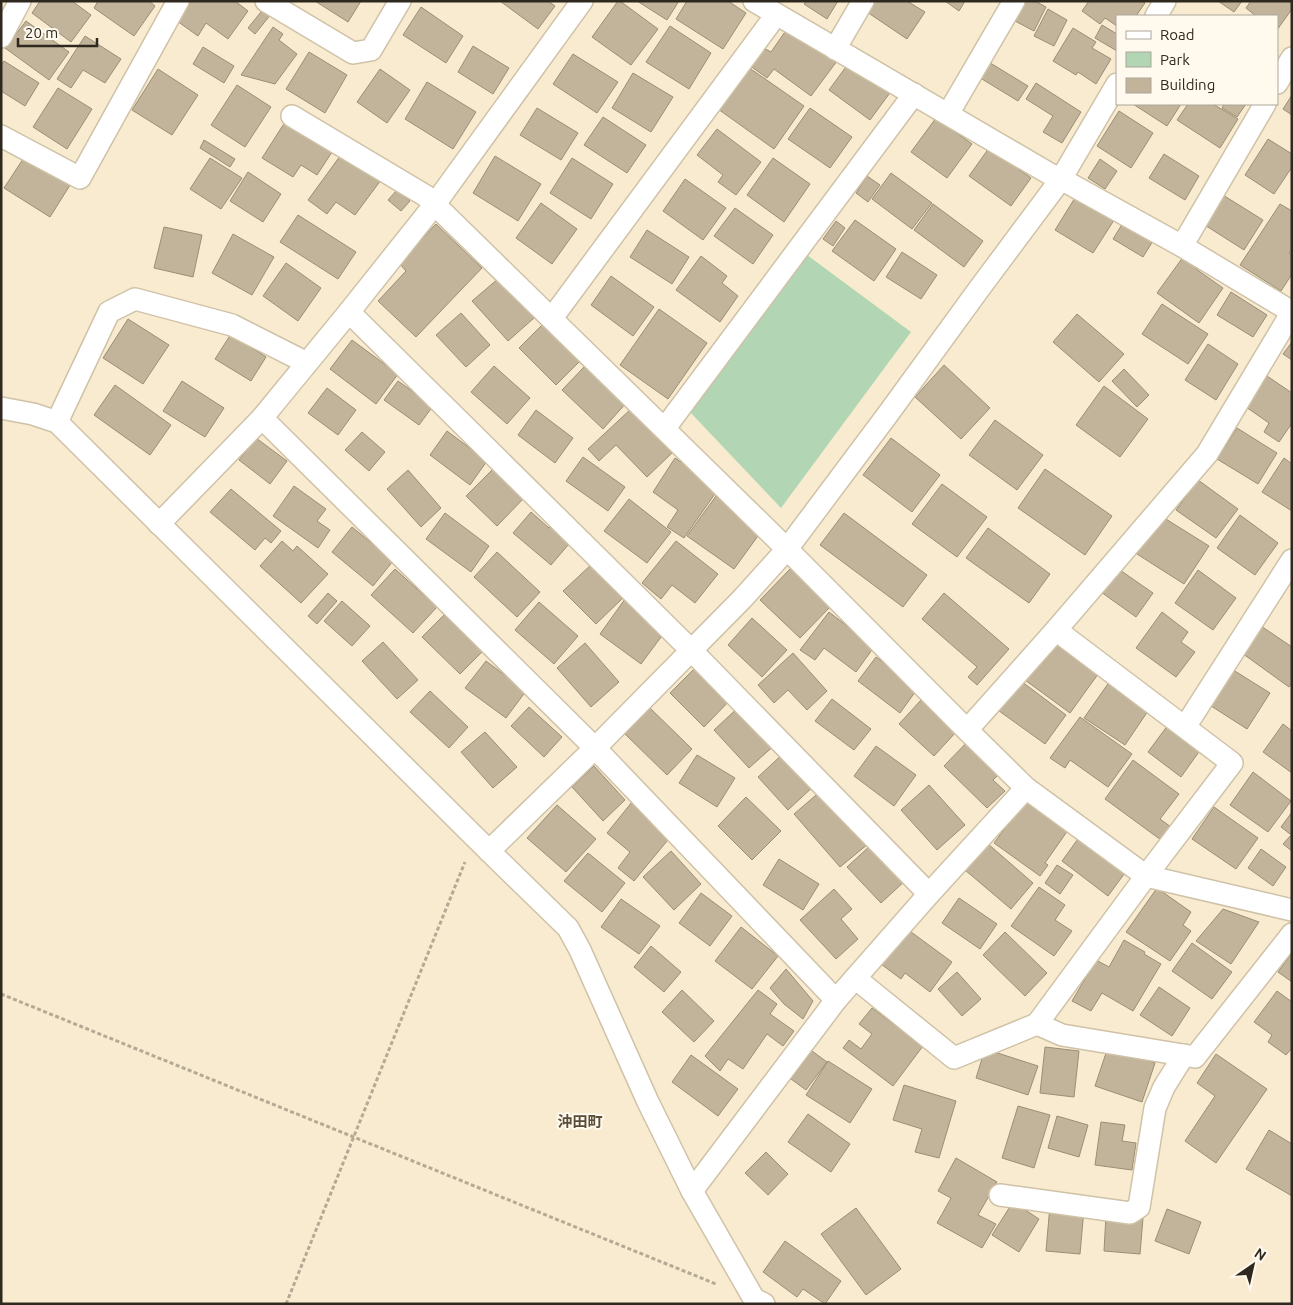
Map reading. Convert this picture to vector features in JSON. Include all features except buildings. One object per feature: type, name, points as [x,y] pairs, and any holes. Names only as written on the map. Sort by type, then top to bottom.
[{"type":"street","points":[[1,37],[20,1]]},
{"type":"street","points":[[1,136],[80,178],[178,1]]},
{"type":"street","points":[[266,1],[353,53],[371,50],[400,1]]},
{"type":"street","points":[[159,524],[262,418],[349,312],[435,204],[582,1]]},
{"type":"street","points":[[754,1],[1050,174],[1182,246],[1292,312],[1207,454],[1056,630],[967,730]]},
{"type":"street","points":[[836,49],[863,1]]},
{"type":"street","points":[[948,114],[1014,1]]},
{"type":"street","points":[[1157,15],[1165,1]]},
{"type":"street","points":[[552,318],[776,15]]},
{"type":"street","points":[[1278,81],[1292,58]]},
{"type":"street","points":[[488,851],[595,748],[743,598],[787,549],[1061,179],[1116,86]]},
{"type":"street","points":[[665,428],[914,94]]},
{"type":"street","points":[[1182,246],[1264,105]]},
{"type":"street","points":[[292,116],[426,196],[435,204],[665,428],[1026,788],[1146,876],[1292,910]]},
{"type":"street","points":[[57,422],[109,312],[134,298],[232,326],[307,363]]},
{"type":"street","points":[[349,312],[691,650],[929,894]]},
{"type":"street","points":[[1,408],[33,414],[57,422],[488,851],[568,928],[580,950],[648,1102],[692,1191],[754,1299],[764,1304]]},
{"type":"street","points":[[262,418],[595,748],[836,1000]]},
{"type":"street","points":[[1185,727],[1292,560]]},
{"type":"street","points":[[855,978],[954,1058],[1037,1024],[1232,763],[1056,630]]},
{"type":"street","points":[[692,1191],[836,1000],[1026,788]]},
{"type":"street","points":[[1037,1024],[1062,1035],[1195,1057],[1292,934]]},
{"type":"street","points":[[1000,1195],[1130,1213],[1139,1207],[1155,1108],[1164,1087],[1184,1055]]},
{"type":"path","points":[[286,1304],[467,855],[488,851]]},
{"type":"path","points":[[1,994],[353,1138],[718,1284]]},
{"type":"green space","points":[[807,255],[911,332],[781,508],[689,411]]},
{"type":"district","name":"沖田町","points":[[580,1122]]}]
